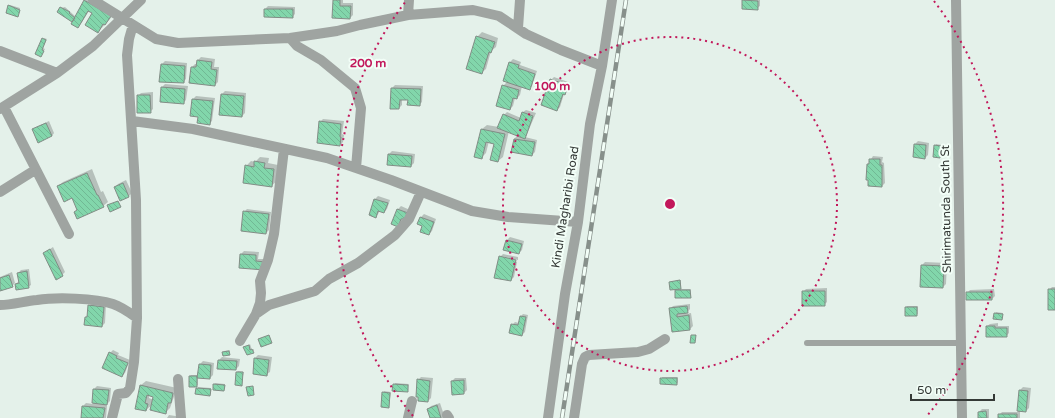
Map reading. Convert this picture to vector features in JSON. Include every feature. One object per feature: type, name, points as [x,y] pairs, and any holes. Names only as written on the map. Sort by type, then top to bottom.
[{"type":"street","points":[[93,0],[156,39],[178,43],[290,38],[337,31],[408,15],[473,10],[499,16],[526,34],[602,66]]},
{"type":"street","points":[[69,234],[2,108],[57,73],[93,46],[141,0]]},
{"type":"street","points":[[408,15],[409,0]]},
{"type":"street","points":[[518,28],[520,0]]},
{"type":"street","name":"Kindi Magharibi Road","points":[[548,418],[565,294],[578,222],[590,124],[602,66],[612,0]]},
{"type":"street","name":"Shirimatunda South St","points":[[956,0],[962,418]]},
{"type":"street","points":[[112,418],[118,394],[126,393],[130,388],[134,362],[137,318],[136,200],[127,56],[129,38],[133,25]]},
{"type":"street","points":[[290,38],[298,46],[321,60],[355,88],[361,108],[356,168]]},
{"type":"street","points":[[0,52],[57,73]]},
{"type":"street","points":[[132,121],[194,129],[327,158],[472,211],[508,217],[578,222]]},
{"type":"street","points":[[240,341],[256,314],[260,298],[260,281],[268,260],[274,234],[284,149]]},
{"type":"street","points":[[0,192],[35,170]]},
{"type":"street","points":[[256,314],[274,303],[315,291],[328,279],[358,263],[395,235],[403,226],[409,219],[421,192]]},
{"type":"street","points":[[0,305],[44,299],[98,301],[113,304],[137,318]]},
{"type":"street","points":[[574,418],[582,364],[585,357],[589,355],[638,352],[649,349],[665,339]]},
{"type":"street","points":[[178,379],[181,418]]},
{"type":"street","points":[[408,418],[412,401]]},
{"type":"lane","points":[[807,343],[961,343]]},
{"type":"building","points":[[84,0],[111,16],[105,25],[103,24],[98,33],[85,25],[92,13],[88,11],[78,28],[71,24]]},
{"type":"building","points":[[333,0],[340,0],[340,6],[351,6],[350,19],[332,18]]},
{"type":"building","points":[[742,0],[758,1],[758,10],[742,9]]},
{"type":"building","points":[[8,5],[20,10],[18,17],[6,13]]},
{"type":"building","points":[[60,7],[70,12],[69,13],[75,18],[72,22],[57,12]]},
{"type":"building","points":[[264,9],[293,9],[293,18],[264,17]]},
{"type":"building","points":[[476,36],[495,42],[491,53],[489,52],[482,74],[466,69]]},
{"type":"building","points":[[42,38],[46,40],[41,57],[35,54]]},
{"type":"building","points":[[197,60],[212,62],[211,69],[217,70],[215,86],[189,83],[191,67],[196,67]]},
{"type":"building","points":[[509,62],[519,65],[518,68],[535,74],[530,90],[503,81]]},
{"type":"building","points":[[161,64],[185,66],[184,83],[159,82]]},
{"type":"building","points":[[550,79],[568,85],[557,111],[541,105]]},
{"type":"building","points":[[502,85],[519,90],[517,99],[513,98],[510,110],[496,106]]},
{"type":"building","points":[[161,87],[185,89],[184,104],[160,102]]},
{"type":"building","points":[[391,88],[421,89],[420,106],[407,105],[408,100],[400,100],[399,109],[390,109]]},
{"type":"building","points":[[221,94],[244,96],[242,117],[219,115]]},
{"type":"building","points":[[137,95],[150,95],[151,113],[137,113]]},
{"type":"building","points":[[192,99],[213,101],[210,125],[197,123],[198,117],[190,116]]},
{"type":"building","points":[[522,112],[533,116],[525,139],[497,128],[503,114],[519,121]]},
{"type":"building","points":[[319,121],[341,124],[340,146],[317,143]]},
{"type":"building","points":[[46,123],[52,136],[38,143],[32,129]]},
{"type":"building","points":[[481,129],[505,134],[498,162],[490,160],[494,144],[486,142],[482,159],[474,157]]},
{"type":"building","points":[[514,139],[535,142],[532,156],[511,152]]},
{"type":"building","points":[[914,144],[926,145],[925,159],[913,157]]},
{"type":"building","points":[[934,145],[941,146],[940,158],[933,157]]},
{"type":"building","points":[[388,154],[412,156],[411,167],[387,165]]},
{"type":"building","points":[[869,159],[880,159],[880,165],[882,165],[882,187],[868,186],[868,180],[866,180],[867,164],[869,164]]},
{"type":"building","points":[[254,161],[265,163],[264,168],[274,169],[272,187],[243,183],[245,165],[254,167]]},
{"type":"building","points":[[87,173],[104,207],[77,219],[74,212],[77,210],[72,198],[64,202],[57,186]]},
{"type":"building","points":[[123,183],[129,197],[120,201],[114,187]]},
{"type":"building","points":[[374,199],[388,203],[384,213],[378,211],[376,218],[369,215]]},
{"type":"building","points":[[118,201],[121,207],[110,212],[107,205]]},
{"type":"building","points":[[397,209],[408,213],[406,219],[401,219],[398,227],[391,224]]},
{"type":"building","points":[[243,211],[269,214],[266,234],[241,231]]},
{"type":"building","points":[[420,217],[434,222],[429,235],[420,232],[422,226],[417,224]]},
{"type":"building","points":[[506,240],[522,244],[519,254],[503,250]]},
{"type":"building","points":[[50,249],[63,276],[56,280],[43,253]]},
{"type":"building","points":[[240,254],[256,255],[256,261],[265,262],[264,270],[239,268]]},
{"type":"building","points":[[499,256],[516,260],[511,281],[494,278]]},
{"type":"building","points":[[921,265],[944,266],[943,288],[920,287]]},
{"type":"building","points":[[27,271],[29,288],[16,290],[15,284],[19,283],[17,273]]},
{"type":"building","points":[[9,275],[13,287],[0,291],[0,278]]},
{"type":"building","points":[[680,280],[681,289],[670,290],[669,282]]},
{"type":"building","points":[[1048,289],[1055,289],[1055,310],[1048,310]]},
{"type":"building","points":[[675,290],[690,290],[691,298],[675,298]]},
{"type":"building","points":[[802,291],[825,291],[825,306],[802,306]]},
{"type":"building","points":[[966,292],[992,292],[992,300],[966,300]]},
{"type":"building","points":[[88,305],[104,307],[102,327],[84,325],[85,317],[87,317]]},
{"type":"building","points":[[687,306],[688,313],[677,314],[677,317],[689,315],[690,330],[672,332],[669,308]]},
{"type":"building","points":[[905,307],[917,307],[917,316],[905,316]]},
{"type":"building","points":[[994,313],[1003,314],[1002,320],[993,319]]},
{"type":"building","points":[[520,316],[526,317],[522,336],[509,333],[511,324],[518,325]]},
{"type":"building","points":[[986,326],[1007,328],[1007,337],[986,337]]},
{"type":"building","points":[[269,335],[272,343],[261,347],[258,339]]},
{"type":"building","points":[[691,335],[696,335],[695,343],[690,343]]},
{"type":"building","points":[[249,345],[250,350],[252,349],[254,353],[247,355],[243,347]]},
{"type":"building","points":[[229,351],[230,355],[223,356],[222,352]]},
{"type":"building","points":[[109,352],[117,356],[116,358],[128,363],[122,377],[102,368]]},
{"type":"building","points":[[254,358],[269,360],[267,376],[253,374]]},
{"type":"building","points":[[218,360],[237,361],[236,370],[217,369]]},
{"type":"building","points":[[199,364],[211,365],[210,379],[197,378]]},
{"type":"building","points":[[236,372],[243,372],[242,386],[235,385]]},
{"type":"building","points":[[189,376],[197,376],[197,387],[189,387]]},
{"type":"building","points":[[660,378],[677,378],[677,385],[660,384]]},
{"type":"building","points":[[417,379],[430,381],[428,402],[418,401],[418,397],[416,397]]},
{"type":"building","points":[[464,380],[464,394],[452,395],[451,381]]},
{"type":"building","points":[[213,384],[225,385],[224,391],[213,390]]},
{"type":"building","points":[[393,384],[408,385],[408,392],[392,391]]},
{"type":"building","points":[[140,385],[173,393],[171,403],[168,403],[166,414],[150,410],[153,397],[147,395],[145,403],[148,404],[146,411],[135,409]]},
{"type":"building","points":[[253,386],[254,395],[248,396],[246,387]]},
{"type":"building","points":[[196,388],[211,389],[210,396],[195,394]]},
{"type":"building","points":[[93,389],[109,390],[107,405],[92,403]]},
{"type":"building","points":[[1019,390],[1028,391],[1026,412],[1017,411]]},
{"type":"building","points":[[382,392],[390,393],[389,408],[381,407]]},
{"type":"building","points":[[437,405],[441,418],[430,418],[427,409]]},
{"type":"building","points":[[82,406],[105,408],[103,418],[81,418]]},
{"type":"building","points":[[986,411],[987,418],[978,418],[978,412]]},
{"type":"building","points":[[998,414],[1017,414],[1017,418],[998,418]]},
{"type":"railway","points":[[562,418],[626,0]]}]
